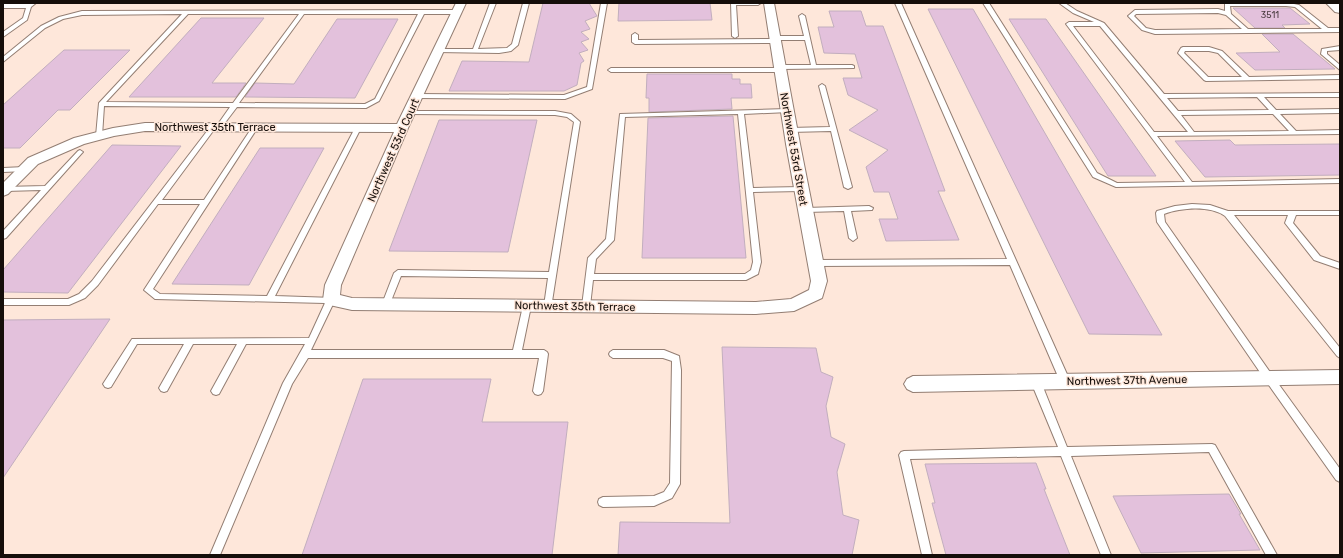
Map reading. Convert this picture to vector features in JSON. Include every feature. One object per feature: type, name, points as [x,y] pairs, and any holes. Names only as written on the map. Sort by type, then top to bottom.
[{"type":"highway","points":[[1333,3],[1340,9]]},
{"type":"street","name":"Northwest 53rd Street","points":[[769,3],[790,130],[819,281],[816,294]]},
{"type":"street","name":"Northwest 53rd Court","points":[[331,300],[333,285],[402,128],[459,8]]},
{"type":"street","name":"Northwest 35th Terrace","points":[[29,165],[79,141],[145,127],[402,128]]},
{"type":"street","points":[[4,190],[29,165]]},
{"type":"street","name":"Northwest 35th Terrace","points":[[331,300],[352,304],[756,308],[794,305],[816,294]]},
{"type":"street","name":"Northwest 37th Avenue","points":[[913,384],[1340,377]]},
{"type":"lane","points":[[475,51],[493,3]]},
{"type":"lane","points":[[439,51],[509,50],[515,45],[526,3]]},
{"type":"lane","points":[[418,96],[565,97],[590,88],[604,3]]},
{"type":"lane","points":[[735,36],[732,3],[758,3]]},
{"type":"lane","points":[[898,3],[1065,381]]},
{"type":"lane","points":[[986,3],[1095,175],[1116,185],[1340,181]]},
{"type":"lane","points":[[1062,3],[1075,12],[1102,24],[1193,134]]},
{"type":"lane","points":[[1228,14],[1227,4],[1286,4],[1297,6],[1327,30]]},
{"type":"lane","points":[[3,6],[31,5],[25,19],[3,36]]},
{"type":"lane","points":[[3,60],[43,27],[61,18],[82,13],[422,12],[459,8]]},
{"type":"lane","points":[[1247,31],[1228,14],[1218,11],[1135,12],[1131,16],[1144,30],[1155,32],[1340,30]]},
{"type":"lane","points":[[101,104],[366,106],[377,100],[422,12]]},
{"type":"lane","points":[[99,136],[101,104],[186,13]]},
{"type":"lane","points":[[3,302],[69,302],[82,296],[95,283],[156,202],[235,105],[302,13]]},
{"type":"lane","points":[[802,16],[814,67]]},
{"type":"lane","points":[[1102,24],[1069,24],[1190,184]]},
{"type":"lane","points":[[635,35],[635,42],[775,40],[807,38]]},
{"type":"lane","points":[[1340,48],[1324,50],[1324,54],[1340,68]]},
{"type":"lane","points":[[1247,78],[1220,52],[1209,49],[1183,49],[1181,53],[1206,79],[1340,77]]},
{"type":"lane","points":[[611,70],[780,69],[852,66]]},
{"type":"lane","points":[[822,86],[848,187]]},
{"type":"lane","points":[[1258,95],[1295,133]]},
{"type":"lane","points":[[1162,96],[1340,95]]},
{"type":"lane","points":[[586,306],[592,258],[610,240],[622,114],[787,111]]},
{"type":"lane","points":[[1176,113],[1340,111]]},
{"type":"lane","points":[[410,112],[555,113],[569,115],[577,122],[548,306]]},
{"type":"lane","points":[[589,277],[746,277],[755,272],[757,262],[741,112]]},
{"type":"lane","points":[[215,555],[288,383],[305,354],[331,300],[158,297],[148,290],[255,127]]},
{"type":"lane","points":[[269,299],[358,128]]},
{"type":"lane","points":[[790,130],[834,129]]},
{"type":"lane","points":[[1152,134],[1340,132]]},
{"type":"lane","points":[[3,236],[80,152]]},
{"type":"lane","points":[[3,170],[29,165]]},
{"type":"lane","points":[[4,190],[47,188]]},
{"type":"lane","points":[[749,190],[801,189]]},
{"type":"lane","points":[[156,202],[206,202]]},
{"type":"lane","points":[[1340,213],[1226,213],[1209,207],[1171,209],[1160,213],[1161,222],[1269,378],[1340,477]]},
{"type":"lane","points":[[806,210],[869,208]]},
{"type":"lane","points":[[847,209],[853,238]]},
{"type":"lane","points":[[1226,213],[1236,223],[1340,354]]},
{"type":"lane","points":[[1293,213],[1289,223],[1317,258],[1340,266]]},
{"type":"lane","points":[[816,263],[1012,262]]},
{"type":"lane","points":[[386,304],[398,273],[553,275]]},
{"type":"lane","points":[[517,354],[528,306]]},
{"type":"lane","points":[[108,384],[135,341],[311,341]]},
{"type":"lane","points":[[164,388],[190,341]]},
{"type":"lane","points":[[216,391],[243,341]]},
{"type":"lane","points":[[305,354],[544,354],[538,391]]},
{"type":"lane","points":[[603,502],[654,501],[668,495],[675,484],[676,359],[664,354],[613,354]]},
{"type":"lane","points":[[1036,382],[1106,555]]},
{"type":"lane","points":[[927,555],[904,455],[1212,448],[1272,555]]},
{"type":"building","points":[[543,3],[589,3],[597,16],[585,21],[590,29],[581,32],[589,39],[581,42],[588,50],[579,53],[584,61],[581,63],[577,85],[564,91],[449,91],[462,61],[529,62]]},
{"type":"building","points":[[619,3],[710,3],[712,20],[618,21]]},
{"type":"building","points":[[1233,8],[1290,8],[1310,24],[1282,25],[1285,28],[1255,28]]},
{"type":"building","points":[[928,9],[973,9],[1162,335],[1089,334]]},
{"type":"building","points":[[829,11],[861,11],[866,26],[883,26],[945,191],[938,191],[959,240],[886,241],[879,219],[898,219],[889,192],[874,192],[866,167],[888,150],[849,130],[878,110],[848,95],[843,78],[862,78],[855,54],[824,53],[818,27],[834,27]]},
{"type":"building","points":[[201,18],[264,18],[212,83],[246,83],[236,97],[129,97]]},
{"type":"building","points":[[337,19],[398,19],[355,98],[245,97],[255,83],[294,84]]},
{"type":"building","points":[[1009,19],[1046,19],[1156,176],[1108,176]]},
{"type":"building","points":[[1262,34],[1293,34],[1335,69],[1255,70],[1236,53],[1280,52]]},
{"type":"building","points":[[64,50],[130,50],[70,110],[58,110],[20,148],[3,148],[3,105]]},
{"type":"building","points":[[647,74],[732,74],[732,79],[740,79],[740,84],[751,84],[752,98],[731,98],[732,109],[649,112],[649,98],[646,98]]},
{"type":"building","points":[[733,116],[746,258],[642,258],[648,118]]},
{"type":"building","points":[[439,120],[537,120],[508,252],[389,251]]},
{"type":"building","points":[[1230,140],[1235,145],[1340,144],[1340,175],[1205,177],[1175,141]]},
{"type":"building","points":[[112,145],[181,146],[68,293],[3,292],[3,270]]},
{"type":"building","points":[[260,148],[324,148],[249,285],[172,284]]},
{"type":"building","points":[[110,319],[3,478],[3,320]]},
{"type":"building","points":[[722,347],[816,348],[821,372],[833,377],[826,406],[831,437],[845,444],[837,472],[843,515],[859,520],[852,555],[618,555],[620,522],[730,523]]},
{"type":"building","points":[[363,379],[491,379],[482,422],[568,422],[552,555],[302,555]]},
{"type":"building","points":[[1036,463],[1046,489],[1044,489],[1070,555],[946,555],[932,503],[935,503],[925,464]]},
{"type":"building","points":[[1229,494],[1260,550],[1141,553],[1113,496]]}]
